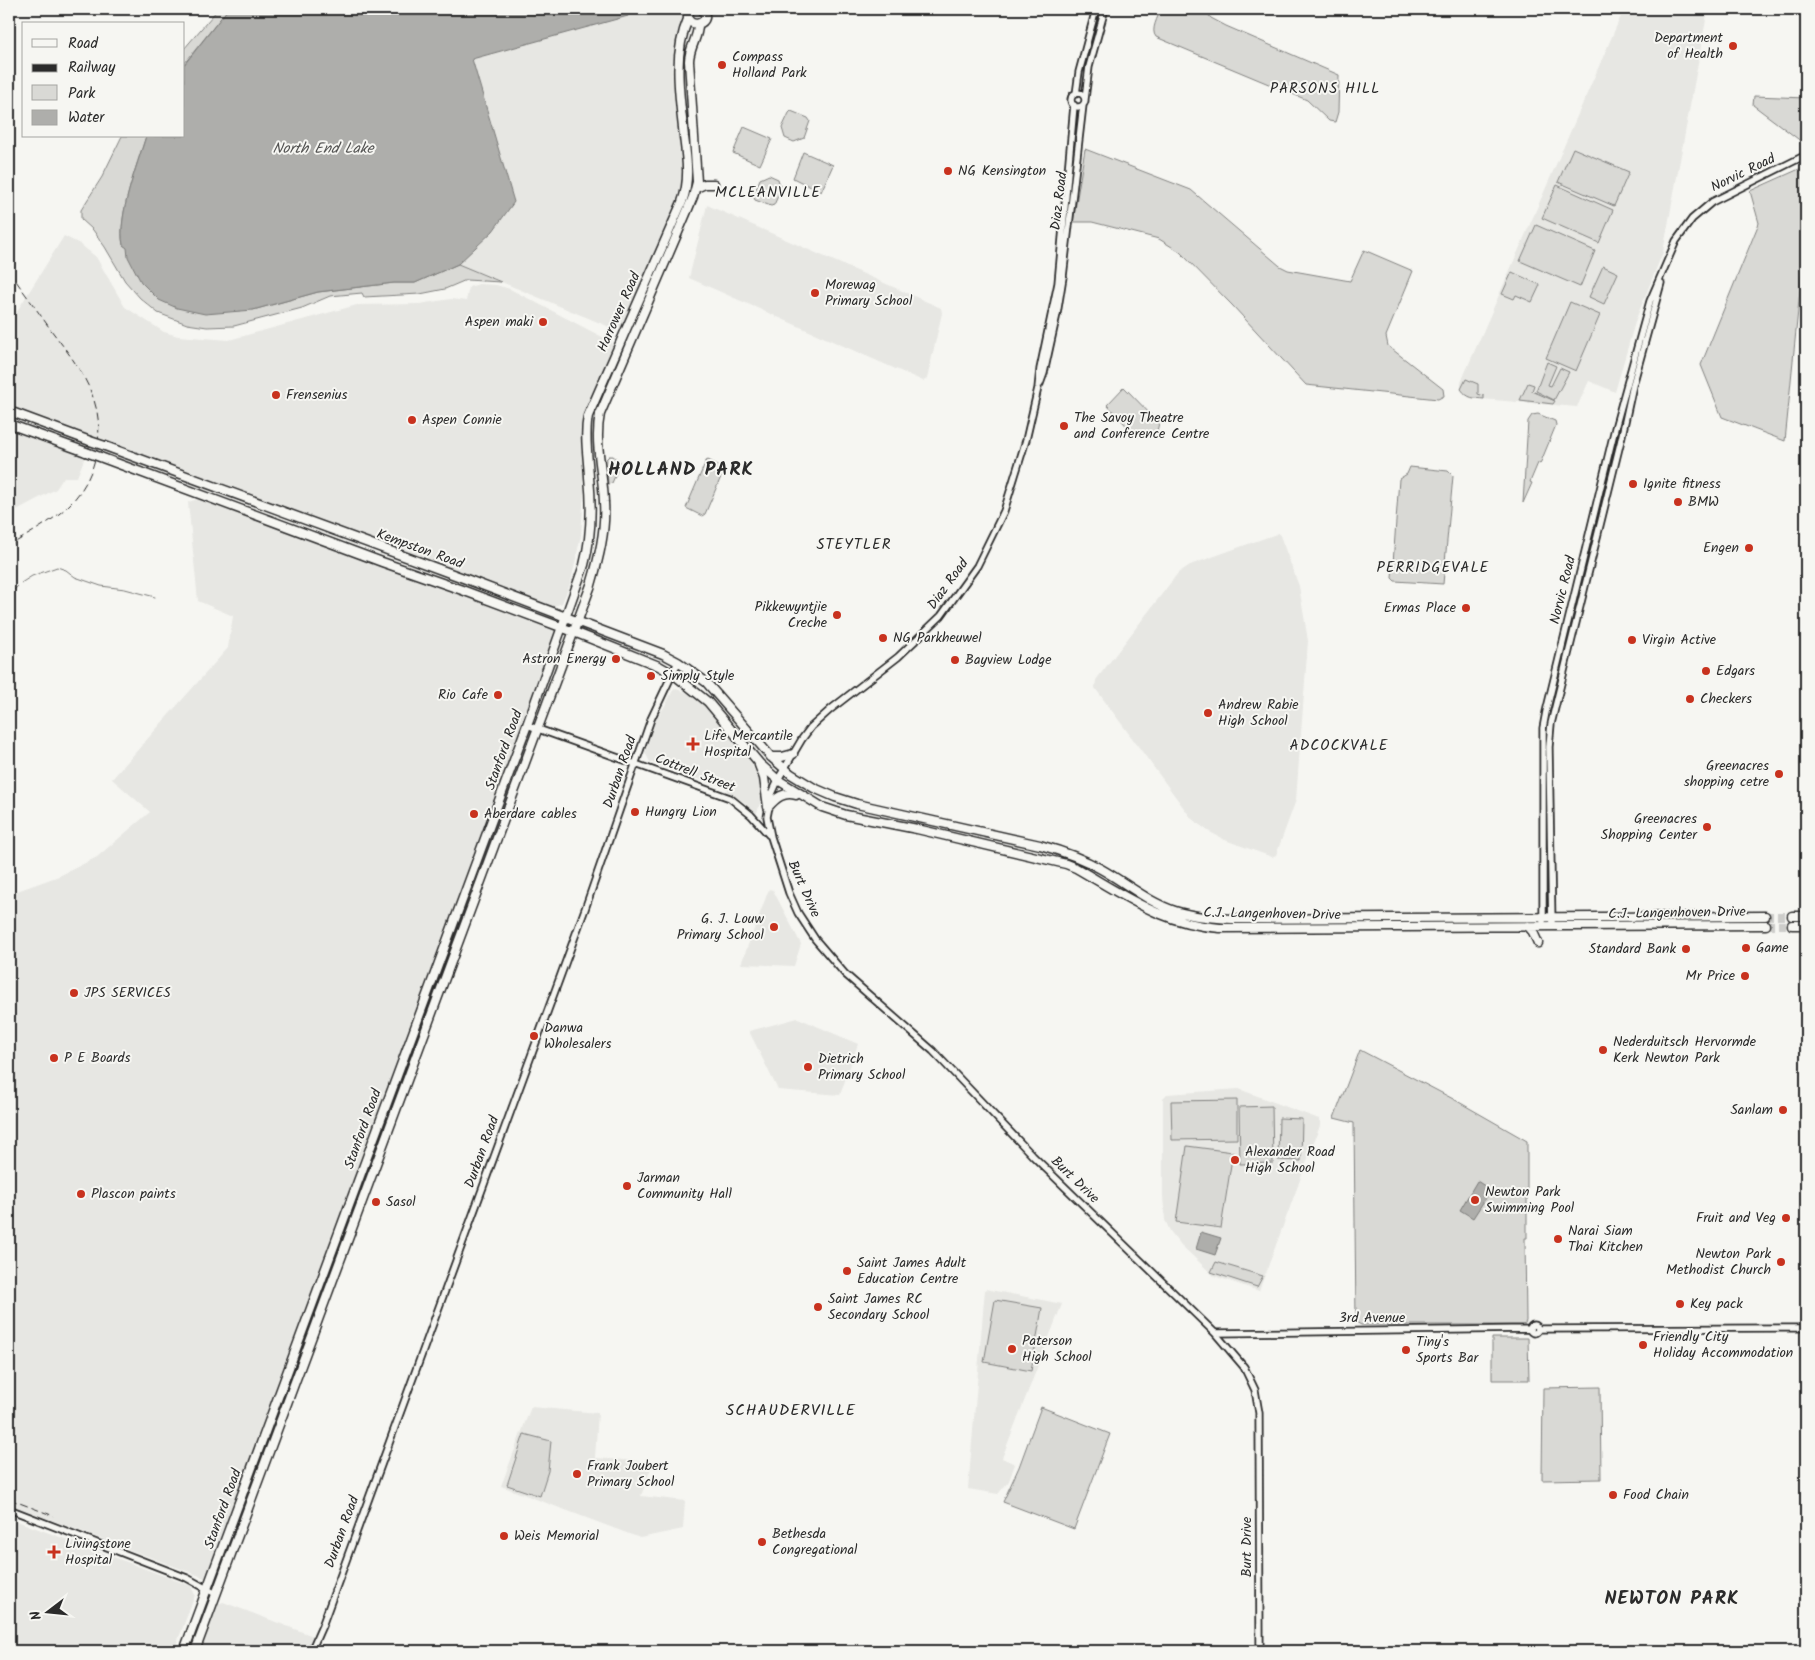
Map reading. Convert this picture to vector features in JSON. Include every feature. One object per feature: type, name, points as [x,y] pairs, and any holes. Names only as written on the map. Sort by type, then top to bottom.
[{"type":"main road","name":"Harrower Road","points":[[578,621],[591,585],[600,550],[604,520],[598,423],[602,407],[696,188],[688,61],[690,50],[698,31],[698,24],[704,19],[705,10]]},
{"type":"main road","name":"Harrower Road","points":[[566,616],[584,565],[591,528],[592,509],[586,435],[588,416],[682,202],[687,184],[678,63],[681,38],[689,12]]},
{"type":"main road","points":[[689,12],[692,23],[698,24]]},
{"type":"main road","points":[[696,188],[704,184],[714,184]]},
{"type":"main road","points":[[649,275],[658,279]]},
{"type":"main road","name":"Kempston Road","points":[[9,411],[590,625],[678,662],[697,674],[718,693],[771,757],[784,769]]},
{"type":"main road","name":"Kempston Road","points":[[9,424],[100,456],[643,659],[673,674],[708,702],[752,754],[778,780]]},
{"type":"main road","points":[[590,625],[585,621],[584,616],[592,592],[591,585]]},
{"type":"main road","name":"Stanford Road","points":[[184,1651],[566,616]]},
{"type":"main road","name":"Stanford Road","points":[[195,1651],[578,621]]},
{"type":"main road","points":[[752,754],[764,778],[768,807]]},
{"type":"main road","points":[[771,757],[793,754]]},
{"type":"main road","name":"C.J. Langenhoven Drive","points":[[784,769],[814,788],[846,801],[1040,845],[1070,854],[1103,870],[1157,903],[1175,911],[1188,914],[1232,919],[1765,916]]},
{"type":"main road","name":"C.J. Langenhoven Drive","points":[[778,780],[815,804],[846,815],[1061,862],[1076,868],[1163,917],[1204,927],[1766,925]]},
{"type":"main road","points":[[768,807],[779,796],[788,793],[815,804]]},
{"type":"main road","points":[[1792,916],[1806,916]]},
{"type":"main road","points":[[1792,925],[1806,925]]},
{"type":"main road","points":[[1528,926],[1538,943]]},
{"type":"street","points":[[1076,94],[1082,95],[1084,102],[1080,107],[1071,105],[1072,98],[1076,94],[1080,67],[1096,9]]},
{"type":"street","name":"Diaz Road","points":[[1038,388],[1044,373],[1063,277],[1084,102],[1090,67],[1105,9]]},
{"type":"street","name":"Diaz Road","points":[[784,769],[806,733],[818,720],[898,657],[941,616],[970,577],[992,538],[1011,492],[1026,440],[1058,283],[1073,115],[1071,105]]},
{"type":"street","name":"Norvic Road","points":[[1543,926],[1543,728],[1615,428],[1650,301],[1680,234],[1702,209],[1718,198],[1806,156]]},
{"type":"street","name":"Norvic Road","points":[[1552,926],[1548,747],[1551,724],[1633,385],[1664,269]]},
{"type":"street","name":"Durban Road","points":[[310,1651],[322,1626],[585,908],[651,719],[678,662]]},
{"type":"street","name":"Cottrell Street","points":[[527,725],[730,798],[764,827],[771,837]]},
{"type":"street","name":"Burt Drive","points":[[784,769],[771,796],[768,807],[768,822],[782,877],[798,913],[815,939],[845,974],[934,1051],[1033,1156],[1215,1333],[1244,1367],[1253,1386],[1258,1405],[1260,1651]]},
{"type":"street","name":"3rd Avenue","points":[[1215,1333],[1530,1329],[1534,1325],[1538,1329],[1806,1330]]},
{"type":"street","points":[[9,1509],[187,1578],[216,1594]]},
{"type":"shaded area","points":[[630,9],[687,9],[684,10],[672,64],[683,177],[679,198],[621,328],[617,330],[458,264],[493,231],[514,202],[472,59],[628,16]]},
{"type":"shaded area","points":[[1624,9],[1708,9],[1663,252],[1636,319],[1615,392],[1589,381],[1577,407],[1470,398],[1465,395],[1461,388],[1461,382]]},
{"type":"shaded area","name":"Morewag Primary School","points":[[707,205],[941,308],[942,313],[927,379],[923,381],[689,278]]},
{"type":"shaded area","points":[[64,236],[80,244],[96,257],[125,307],[164,332],[178,336],[229,340],[357,305],[419,304],[451,299],[466,301],[469,287],[479,284],[496,285],[510,289],[612,342],[613,347],[582,419],[584,492],[581,535],[571,582],[562,603],[552,607],[9,406],[9,324]]},
{"type":"shaded area","points":[[9,428],[85,457],[77,477],[64,477],[56,489],[9,514]]},
{"type":"shaded area","points":[[198,499],[559,630],[205,1578],[9,1504],[9,894],[59,876],[97,857],[150,812],[112,779],[228,648],[233,616],[198,601],[188,502]]},
{"type":"shaded area","name":"Andrew Rabie High School","points":[[1279,533],[1299,586],[1308,641],[1296,800],[1276,855],[1272,857],[1225,840],[1208,831],[1192,819],[1095,688],[1096,680],[1178,573],[1190,565]]},
{"type":"shaded area","name":"Life Mercantile Hospital","points":[[674,688],[693,695],[710,709],[748,758],[761,783],[762,799],[756,815],[744,802],[727,793],[728,789],[718,784],[715,785],[650,762],[645,752],[655,721]]},
{"type":"shaded area","name":"G. J. Louw Primary School","points":[[769,889],[773,890],[801,944],[794,966],[741,964]]},
{"type":"shaded area","name":"Dietrich Primary School","points":[[798,1018],[858,1044],[840,1095],[778,1090],[749,1031]]},
{"type":"shaded area","name":"Alexander Road High School","points":[[1239,1089],[1319,1119],[1321,1123],[1259,1291],[1214,1276],[1181,1245],[1170,1231],[1165,1220],[1163,1197],[1163,1098],[1167,1094]]},
{"type":"shaded area","name":"Paterson High School","points":[[985,1289],[1062,1304],[1002,1458],[1015,1464],[1009,1481],[998,1494],[968,1489]]},
{"type":"shaded area","name":"Frank Joubert Primary School","points":[[531,1407],[598,1413],[595,1458],[653,1462],[641,1496],[685,1501],[683,1529],[640,1538],[501,1486]]},
{"type":"shaded area","name":"Livingstone Hospital","points":[[9,1518],[191,1586],[195,1595],[174,1651],[9,1651]]},
{"type":"shaded area","points":[[223,1602],[313,1636],[308,1651],[199,1651],[216,1605]]},
{"type":"green space","points":[[218,9],[228,9],[185,63],[185,48]]},
{"type":"green space","points":[[1161,9],[1203,9],[1211,18],[1226,26],[1339,75],[1338,112],[1335,122],[1329,121],[1307,100],[1156,37],[1154,27]]},
{"type":"green space","points":[[1754,96],[1806,98],[1806,145],[1753,105]]},
{"type":"green space","points":[[791,111],[808,118],[810,121],[804,138],[794,142],[785,138],[782,128]]},
{"type":"green space","points":[[744,127],[772,139],[760,165],[733,153]]},
{"type":"green space","points":[[121,138],[145,138],[125,206],[122,233],[123,245],[253,310],[318,292],[394,283],[415,283],[458,264],[501,282],[466,280],[445,289],[420,294],[364,297],[362,293],[330,296],[302,308],[234,326],[207,327],[187,324],[158,313],[140,298],[125,281],[93,230],[81,219],[81,210],[102,177]]},
{"type":"green space","points":[[1573,148],[1629,172],[1614,206],[1558,182]]},
{"type":"green space","points":[[1085,149],[1191,190],[1280,266],[1288,270],[1350,281],[1364,250],[1413,271],[1386,336],[1388,346],[1443,389],[1444,396],[1438,399],[1306,385],[1180,252],[1159,239],[1092,222],[1073,222]]},
{"type":"green space","points":[[803,152],[833,165],[821,192],[793,178]]},
{"type":"green space","points":[[1806,166],[1806,230],[1785,441],[1722,417],[1701,365],[1759,223],[1750,191]]},
{"type":"green space","points":[[769,175],[778,179],[781,189],[774,205],[771,206],[755,200],[753,196],[760,179]]},
{"type":"green space","points":[[1557,185],[1613,210],[1599,243],[1542,218]]},
{"type":"green space","points":[[1536,225],[1595,251],[1580,287],[1520,261]]},
{"type":"green space","points":[[1603,266],[1618,273],[1604,304],[1589,297]]},
{"type":"green space","points":[[1512,272],[1540,285],[1532,302],[1516,295],[1514,299],[1502,294]]},
{"type":"green space","points":[[1570,302],[1600,315],[1576,371],[1546,358]]},
{"type":"green space","points":[[1547,362],[1556,366],[1548,385],[1551,386],[1560,368],[1569,372],[1554,400],[1536,391]]},
{"type":"green space","points":[[1466,379],[1478,384],[1478,394],[1484,396],[1484,399],[1466,395],[1461,389]]},
{"type":"green space","points":[[1528,383],[1534,385],[1532,391],[1555,401],[1553,404],[1520,400]]},
{"type":"green space","points":[[1124,387],[1159,423],[1157,431],[1137,437],[1107,405]]},
{"type":"green space","points":[[1538,414],[1555,421],[1556,425],[1540,464],[1538,463],[1523,503],[1528,421],[1532,415]]},
{"type":"green space","points":[[609,456],[613,456],[621,462],[612,483],[608,484],[606,459]]},
{"type":"green space","points":[[708,460],[724,470],[705,514],[702,516],[686,508]]},
{"type":"green space","points":[[1410,467],[1448,471],[1453,476],[1443,584],[1395,581],[1392,578],[1399,479],[1407,474]]},
{"type":"green space","points":[[1360,1050],[1457,1101],[1527,1141],[1526,1321],[1524,1325],[1361,1325],[1356,1322],[1354,1123],[1334,1118]]},
{"type":"green space","points":[[1237,1100],[1237,1139],[1172,1140],[1171,1101]]},
{"type":"green space","points":[[1272,1106],[1273,1163],[1240,1164],[1239,1107]]},
{"type":"green space","points":[[1279,1118],[1302,1119],[1301,1161],[1278,1160]]},
{"type":"green space","points":[[1187,1146],[1233,1152],[1221,1228],[1176,1222]]},
{"type":"green space","points":[[1216,1262],[1263,1276],[1257,1287],[1211,1272]]},
{"type":"green space","points":[[995,1300],[1042,1308],[1031,1371],[984,1362]]},
{"type":"green space","points":[[1492,1338],[1528,1338],[1529,1380],[1492,1380]]},
{"type":"green space","points":[[1600,1387],[1601,1479],[1542,1480],[1543,1388]]},
{"type":"green space","points":[[1041,1407],[1110,1434],[1074,1529],[1003,1502],[1019,1467]]},
{"type":"green space","points":[[524,1434],[551,1441],[548,1471],[540,1496],[507,1485]]},
{"type":"water","name":"North End Lake","points":[[228,9],[629,9],[628,16],[472,59],[514,202],[493,231],[458,264],[415,283],[394,283],[318,292],[253,310],[205,314],[177,308],[159,300],[141,282],[128,257],[127,248],[123,245],[122,233],[125,206],[145,138],[185,138],[185,64]]},
{"type":"water","name":"Newton Park Swimming Pool","points":[[1477,1181],[1491,1190],[1473,1218],[1460,1210]]},
{"type":"water","points":[[1201,1232],[1221,1238],[1215,1255],[1196,1249]]},
{"type":"waterway","points":[[9,595],[21,583],[32,576],[57,567],[66,570],[75,577],[101,586],[125,589],[155,597]]},
{"type":"tunnel","points":[[1765,916],[1792,916]]},
{"type":"tunnel","points":[[1766,925],[1792,925]]},
{"type":"railway","points":[[9,271],[71,357],[88,385],[98,415],[99,431],[94,464],[85,485],[76,497],[49,521],[9,546]]},
{"type":"railway","points":[[9,1499],[54,1516]]},
{"type":"place","name":"Department of Health","points":[[1733,46]]},
{"type":"place","name":"Compass Holland Park","points":[[722,65]]},
{"type":"place","name":"NG Kensington","points":[[948,171]]},
{"type":"place","name":"Morewag Primary School","points":[[815,293]]},
{"type":"place","name":"Aspen maki","points":[[543,322]]},
{"type":"place","name":"Frensenius","points":[[276,395]]},
{"type":"place","name":"Aspen Connie","points":[[412,420]]},
{"type":"place","name":"The Savoy Theatre and Conference Centre","points":[[1064,426]]},
{"type":"place","name":"Ignite fitness","points":[[1633,484]]},
{"type":"place","name":"BMW","points":[[1678,502]]},
{"type":"place","name":"Engen","points":[[1749,548]]},
{"type":"place","name":"Ermas Place","points":[[1466,608]]},
{"type":"place","name":"Pikkewyntjie Creche","points":[[837,615]]},
{"type":"place","name":"NG Parkheuwel","points":[[883,638]]},
{"type":"place","name":"Virgin Active","points":[[1632,640]]},
{"type":"place","name":"Astron Energy","points":[[616,659]]},
{"type":"place","name":"Bayview Lodge","points":[[955,660]]},
{"type":"place","name":"Edgars","points":[[1706,671]]},
{"type":"place","name":"Simply Style","points":[[651,676]]},
{"type":"place","name":"Rio Cafe","points":[[498,695]]},
{"type":"place","name":"Checkers","points":[[1690,699]]},
{"type":"place","name":"Andrew Rabie High School","points":[[1208,713]]},
{"type":"place","name":"Life Mercantile Hospital","points":[[693,744]]},
{"type":"place","name":"Greenacres shopping cetre","points":[[1779,774]]},
{"type":"place","name":"Hungry Lion","points":[[635,812]]},
{"type":"place","name":"Aberdare cables","points":[[474,814]]},
{"type":"place","name":"Greenacres Shopping Center","points":[[1707,827]]},
{"type":"place","name":"G. J. Louw Primary School","points":[[774,927]]},
{"type":"place","name":"Game","points":[[1746,948]]},
{"type":"place","name":"Standard Bank","points":[[1686,949]]},
{"type":"place","name":"Mr Price","points":[[1745,976]]},
{"type":"place","name":"JPS SERVICES","points":[[74,993]]},
{"type":"place","name":"Danwa Wholesalers","points":[[534,1036]]},
{"type":"place","name":"Nederduitsch Hervormde Kerk Newton Park","points":[[1603,1050]]},
{"type":"place","name":"P E Boards","points":[[54,1058]]},
{"type":"place","name":"Dietrich Primary School","points":[[808,1067]]},
{"type":"place","name":"Sanlam","points":[[1783,1110]]},
{"type":"place","name":"Alexander Road High School","points":[[1235,1160]]},
{"type":"place","name":"Jarman Community Hall","points":[[627,1186]]},
{"type":"place","name":"Plascon paints","points":[[81,1194]]},
{"type":"place","name":"Newton Park Swimming Pool","points":[[1475,1200]]},
{"type":"place","name":"Sasol","points":[[376,1202]]},
{"type":"place","name":"Fruit and Veg","points":[[1786,1218]]},
{"type":"place","name":"Narai Siam Thai Kitchen","points":[[1558,1239]]},
{"type":"place","name":"Newton Park Methodist Church","points":[[1781,1262]]},
{"type":"place","name":"Saint James Adult Education Centre","points":[[847,1271]]},
{"type":"place","name":"Key pack","points":[[1680,1304]]},
{"type":"place","name":"Saint James RC Secondary School","points":[[818,1307]]},
{"type":"place","name":"Friendly City Holiday Accommodation","points":[[1643,1345]]},
{"type":"place","name":"Paterson High School","points":[[1012,1349]]},
{"type":"place","name":"Tiny's Sports Bar","points":[[1406,1350]]},
{"type":"place","name":"Frank Joubert Primary School","points":[[577,1474]]},
{"type":"place","name":"Food Chain","points":[[1613,1495]]},
{"type":"place","name":"Weis Memorial","points":[[504,1536]]},
{"type":"place","name":"Bethesda Congregational","points":[[762,1542]]},
{"type":"place","name":"Livingstone Hospital","points":[[54,1552]]},
{"type":"district","name":"PARSONS HILL","points":[[1325,89]]},
{"type":"district","name":"MCLEANVILLE","points":[[768,193]]},
{"type":"district","name":"HOLLAND PARK","points":[[681,470]]},
{"type":"district","name":"STEYTLER","points":[[854,545]]},
{"type":"district","name":"PERRIDGEVALE","points":[[1433,568]]},
{"type":"district","name":"ADCOCKVALE","points":[[1339,746]]},
{"type":"district","name":"SCHAUDERVILLE","points":[[791,1410]]},
{"type":"district","name":"NEWTON PARK","points":[[1672,1599]]}]
